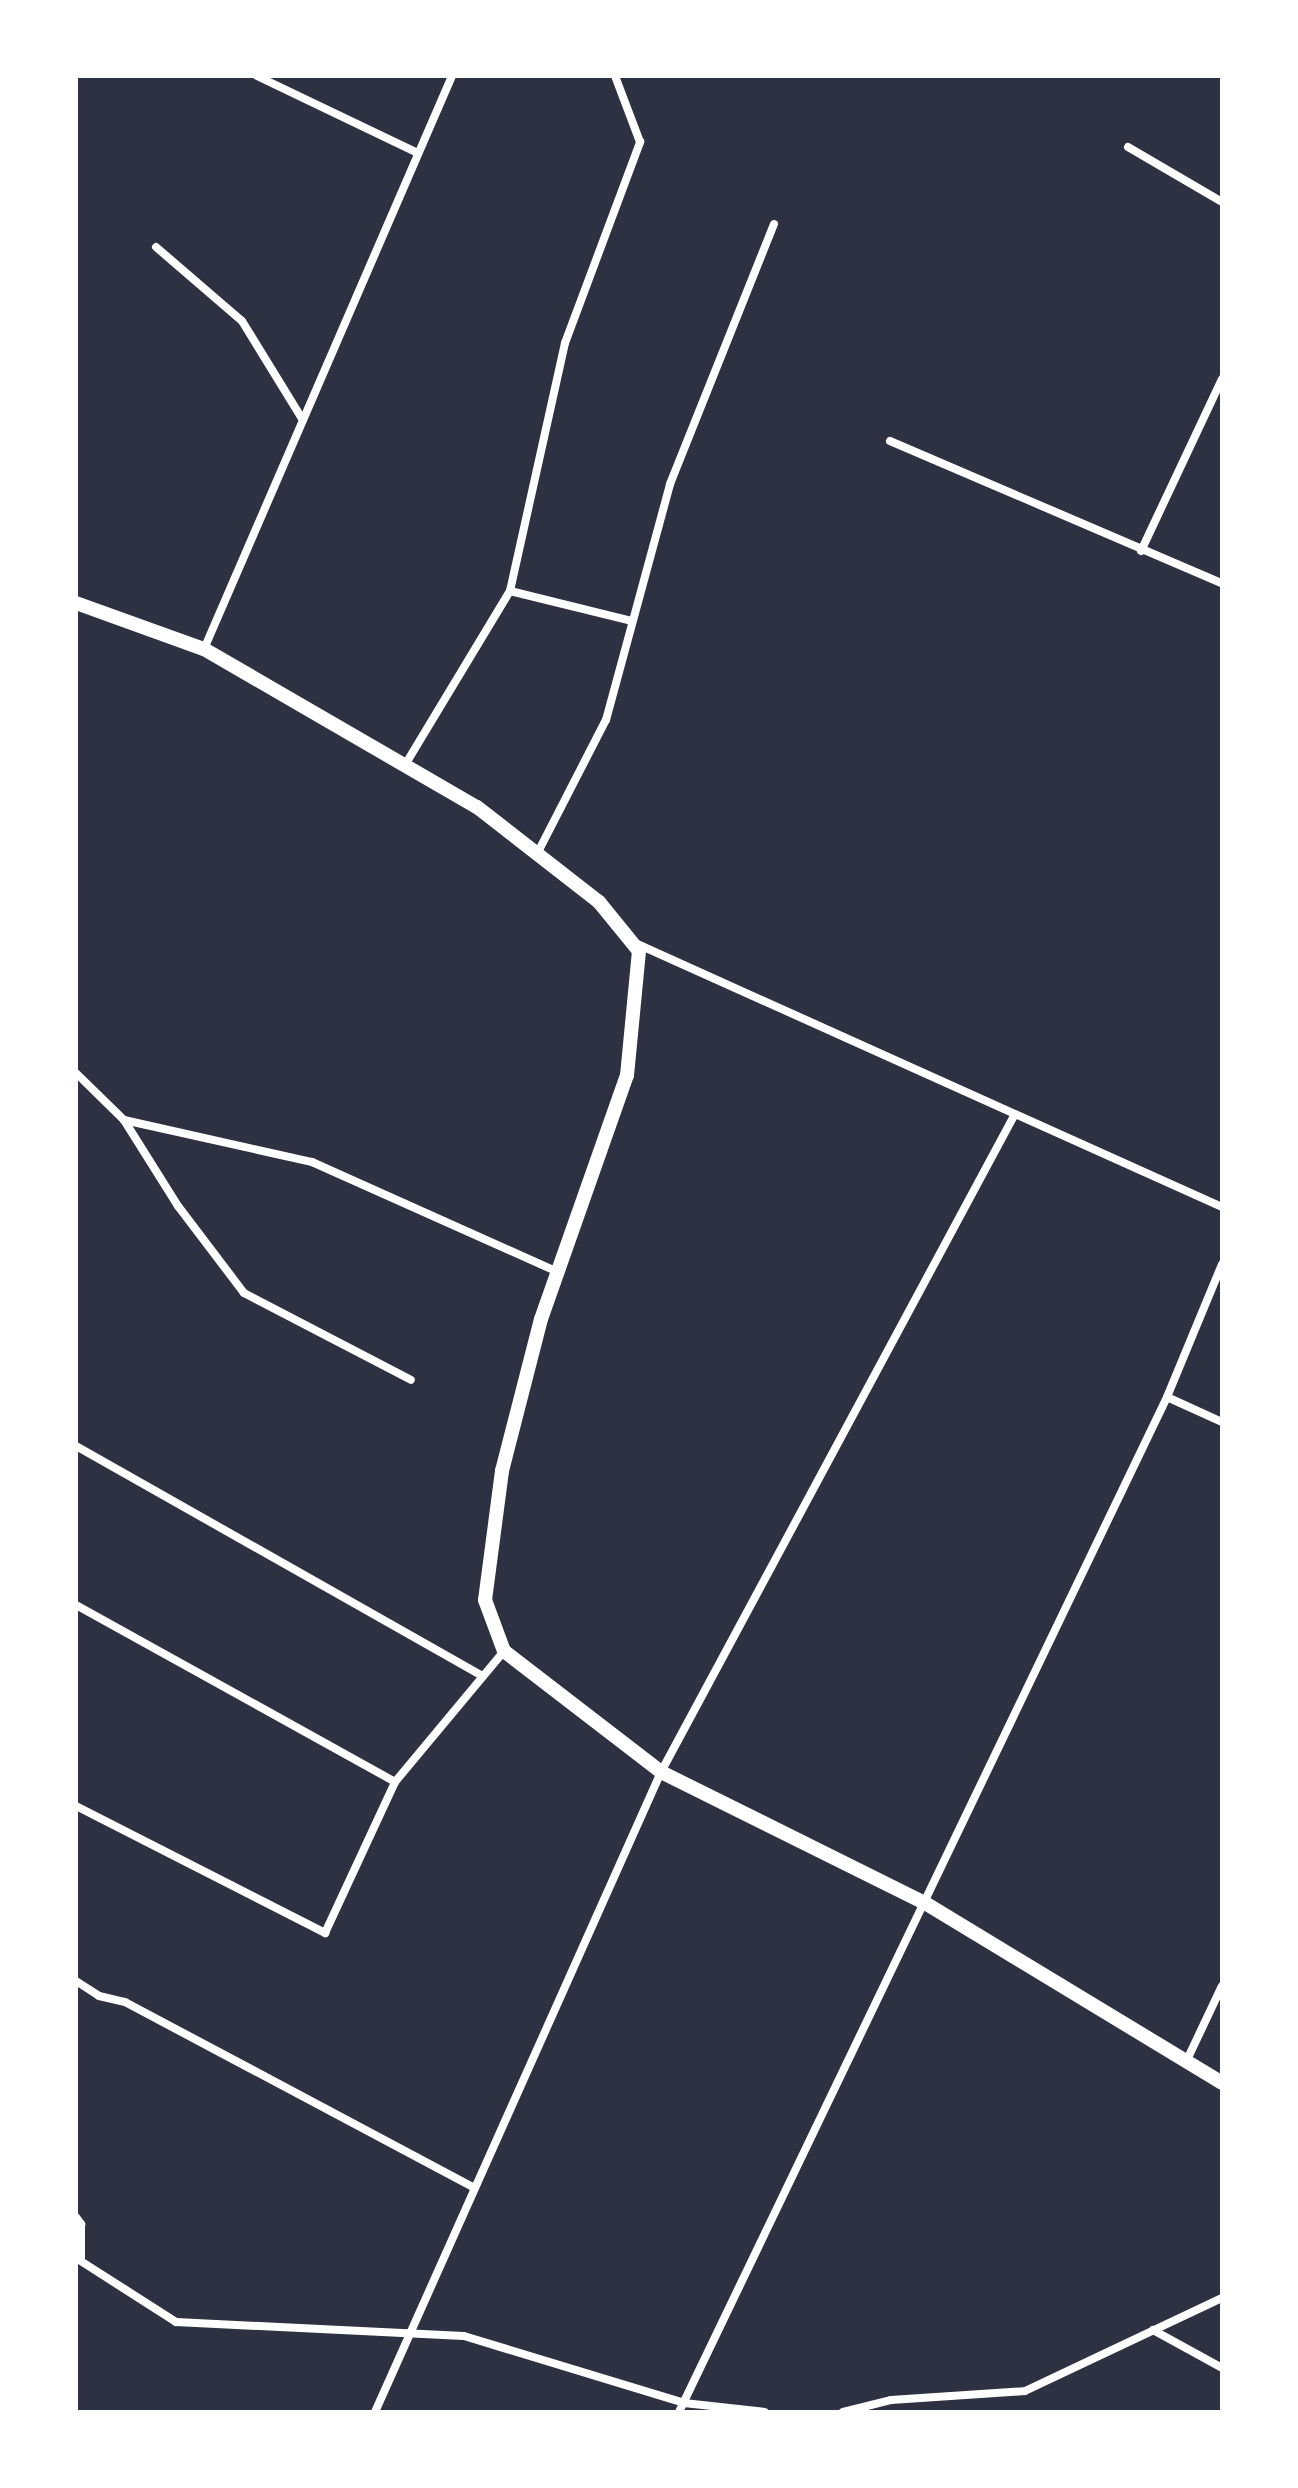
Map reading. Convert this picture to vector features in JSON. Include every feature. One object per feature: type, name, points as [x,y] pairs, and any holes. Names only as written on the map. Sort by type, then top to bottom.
[{"type":"street","points":[[257,76],[418,153]]},
{"type":"street","points":[[204,649],[452,76]]},
{"type":"street","points":[[405,765],[510,591],[565,343],[640,142],[615,76]]},
{"type":"street","points":[[1128,147],[1222,202]]},
{"type":"street","points":[[537,854],[606,720],[670,484],[774,224]]},
{"type":"street","points":[[156,247],[242,321],[303,420]]},
{"type":"street","points":[[1141,551],[1222,379]]},
{"type":"street","points":[[890,441],[1141,551],[1222,583]]},
{"type":"street","points":[[510,591],[632,621]]},
{"type":"street","points":[[76,603],[204,649],[477,807],[599,902],[639,951],[627,1075],[558,1272],[502,1471],[485,1600],[504,1651],[661,1772],[925,1903],[1222,2083]]},
{"type":"street","points":[[631,941],[1222,1207]]},
{"type":"street","points":[[76,1073],[124,1120],[178,1206],[244,1293],[411,1380]]},
{"type":"street","points":[[375,2412],[661,1772],[1015,1114]]},
{"type":"street","points":[[124,1120],[312,1162],[558,1272]]},
{"type":"street","points":[[682,2408],[1167,1397],[1222,1264]]},
{"type":"street","points":[[1167,1397],[1222,1422]]},
{"type":"street","points":[[76,1446],[481,1675]]},
{"type":"street","points":[[76,1605],[395,1782]]},
{"type":"street","points":[[76,1806],[325,1933],[395,1782],[504,1651]]},
{"type":"street","points":[[76,1981],[99,1996],[125,2002],[475,2188]]},
{"type":"street","points":[[1186,2062],[1222,1986]]},
{"type":"street","points":[[76,2217],[81,2224],[79,2258],[176,2322],[406,2337],[464,2336],[682,2408],[765,2412]]},
{"type":"street","points":[[843,2412],[891,2400],[1025,2391],[1222,2298]]},
{"type":"street","points":[[1153,2330],[1222,2368]]}]
